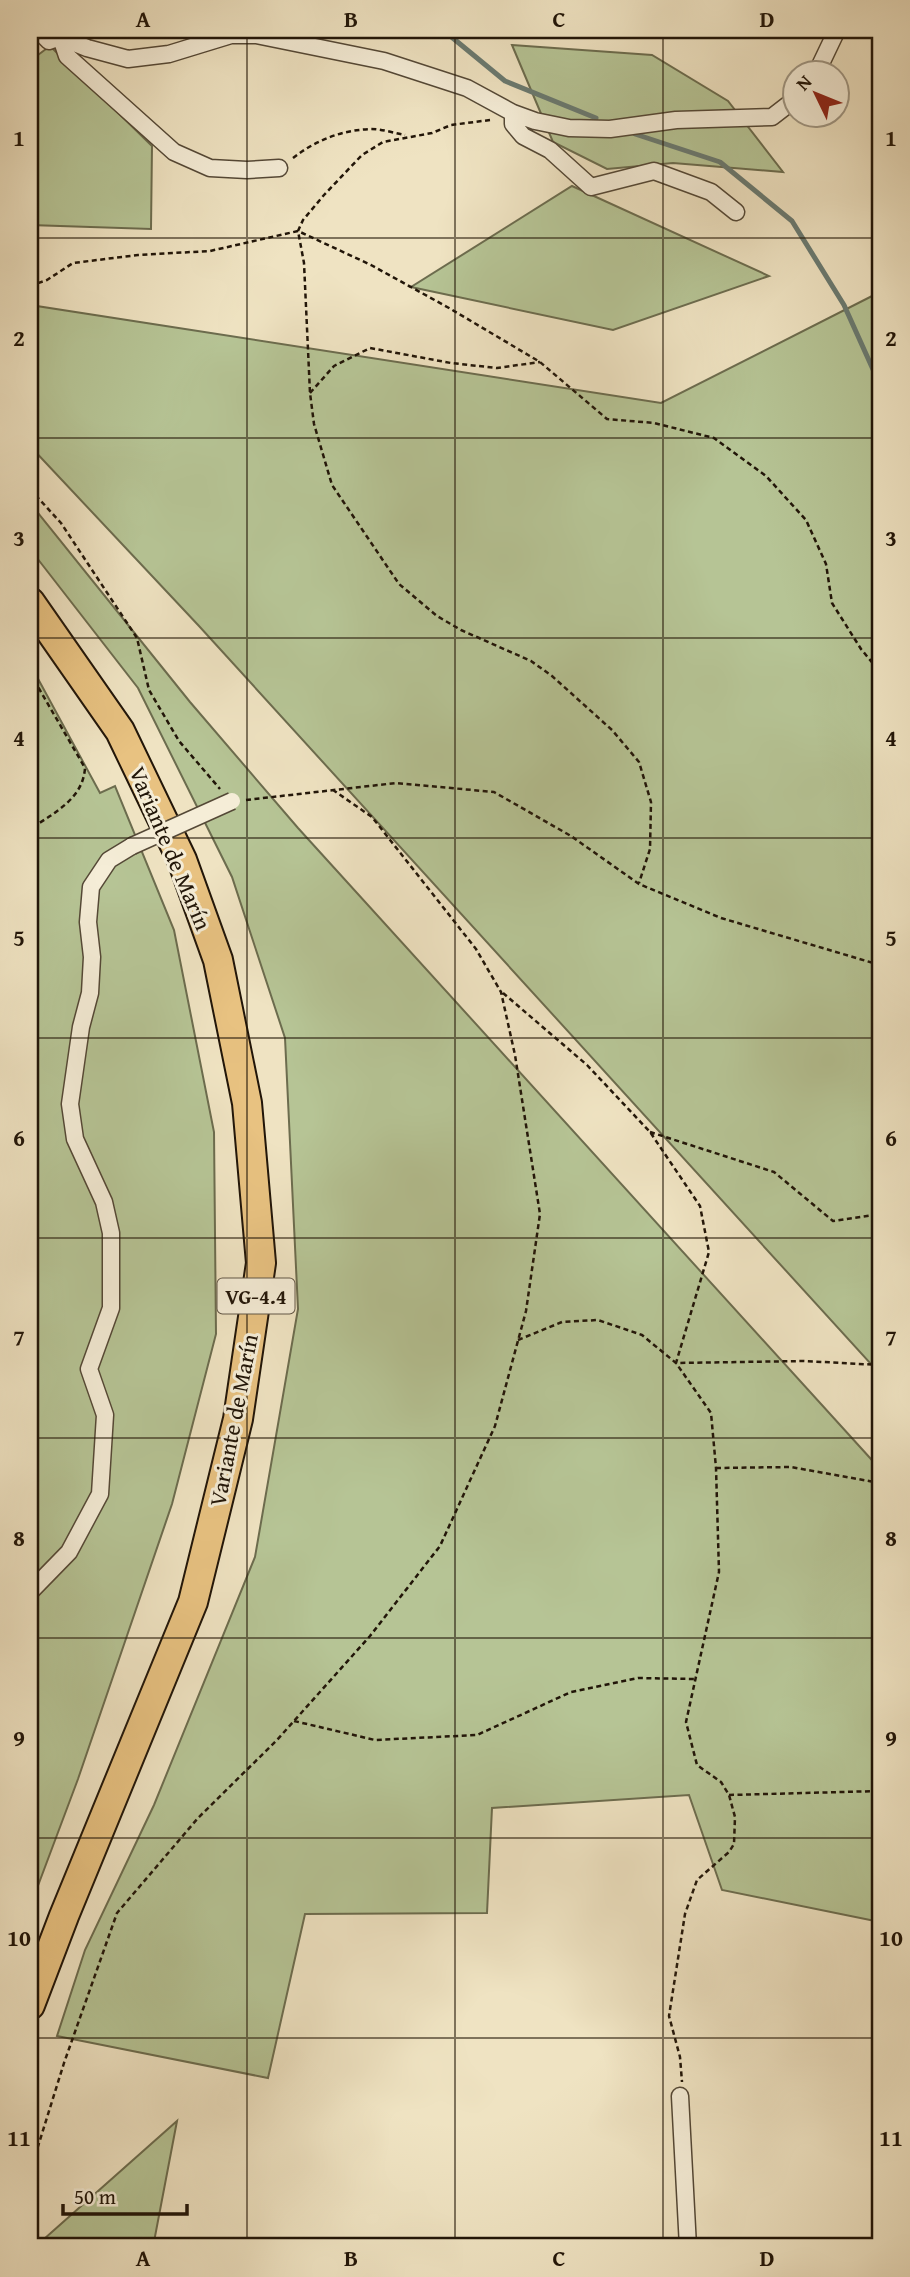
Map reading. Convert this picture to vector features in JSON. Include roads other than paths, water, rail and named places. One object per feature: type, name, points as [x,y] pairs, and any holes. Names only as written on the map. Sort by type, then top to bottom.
[{"type":"highway","name":"Variante de Marín","points":[[30,602],[120,731],[181,860],[218,960],[247,1103],[261,1263],[238,1419],[193,1602],[30,2005]]},
{"type":"street","points":[[38,30],[49,41],[59,33]]},
{"type":"street","points":[[823,60],[837,30]]},
{"type":"street","points":[[59,33],[87,48],[128,59],[169,54],[231,36],[256,35],[384,61],[467,88],[513,113],[552,126],[610,129],[676,120],[772,117],[780,111]]},
{"type":"street","points":[[59,33],[67,56],[174,152],[210,168],[279,168]]},
{"type":"street","points":[[513,113],[513,124],[523,136],[550,150],[591,187],[654,171],[711,192],[736,212]]},
{"type":"street","points":[[30,1592],[69,1552],[100,1494],[105,1415],[89,1369],[111,1308],[111,1233],[104,1202],[75,1139],[70,1104],[81,1027],[90,993],[92,957],[88,922],[91,887],[109,860],[132,846],[232,801]]},
{"type":"street","points":[[680,2096],[688,2247]]},
{"type":"waterway","points":[[443,30],[505,81],[596,118]]},
{"type":"waterway","points":[[635,134],[720,162],[792,221],[844,305],[880,385]]}]
